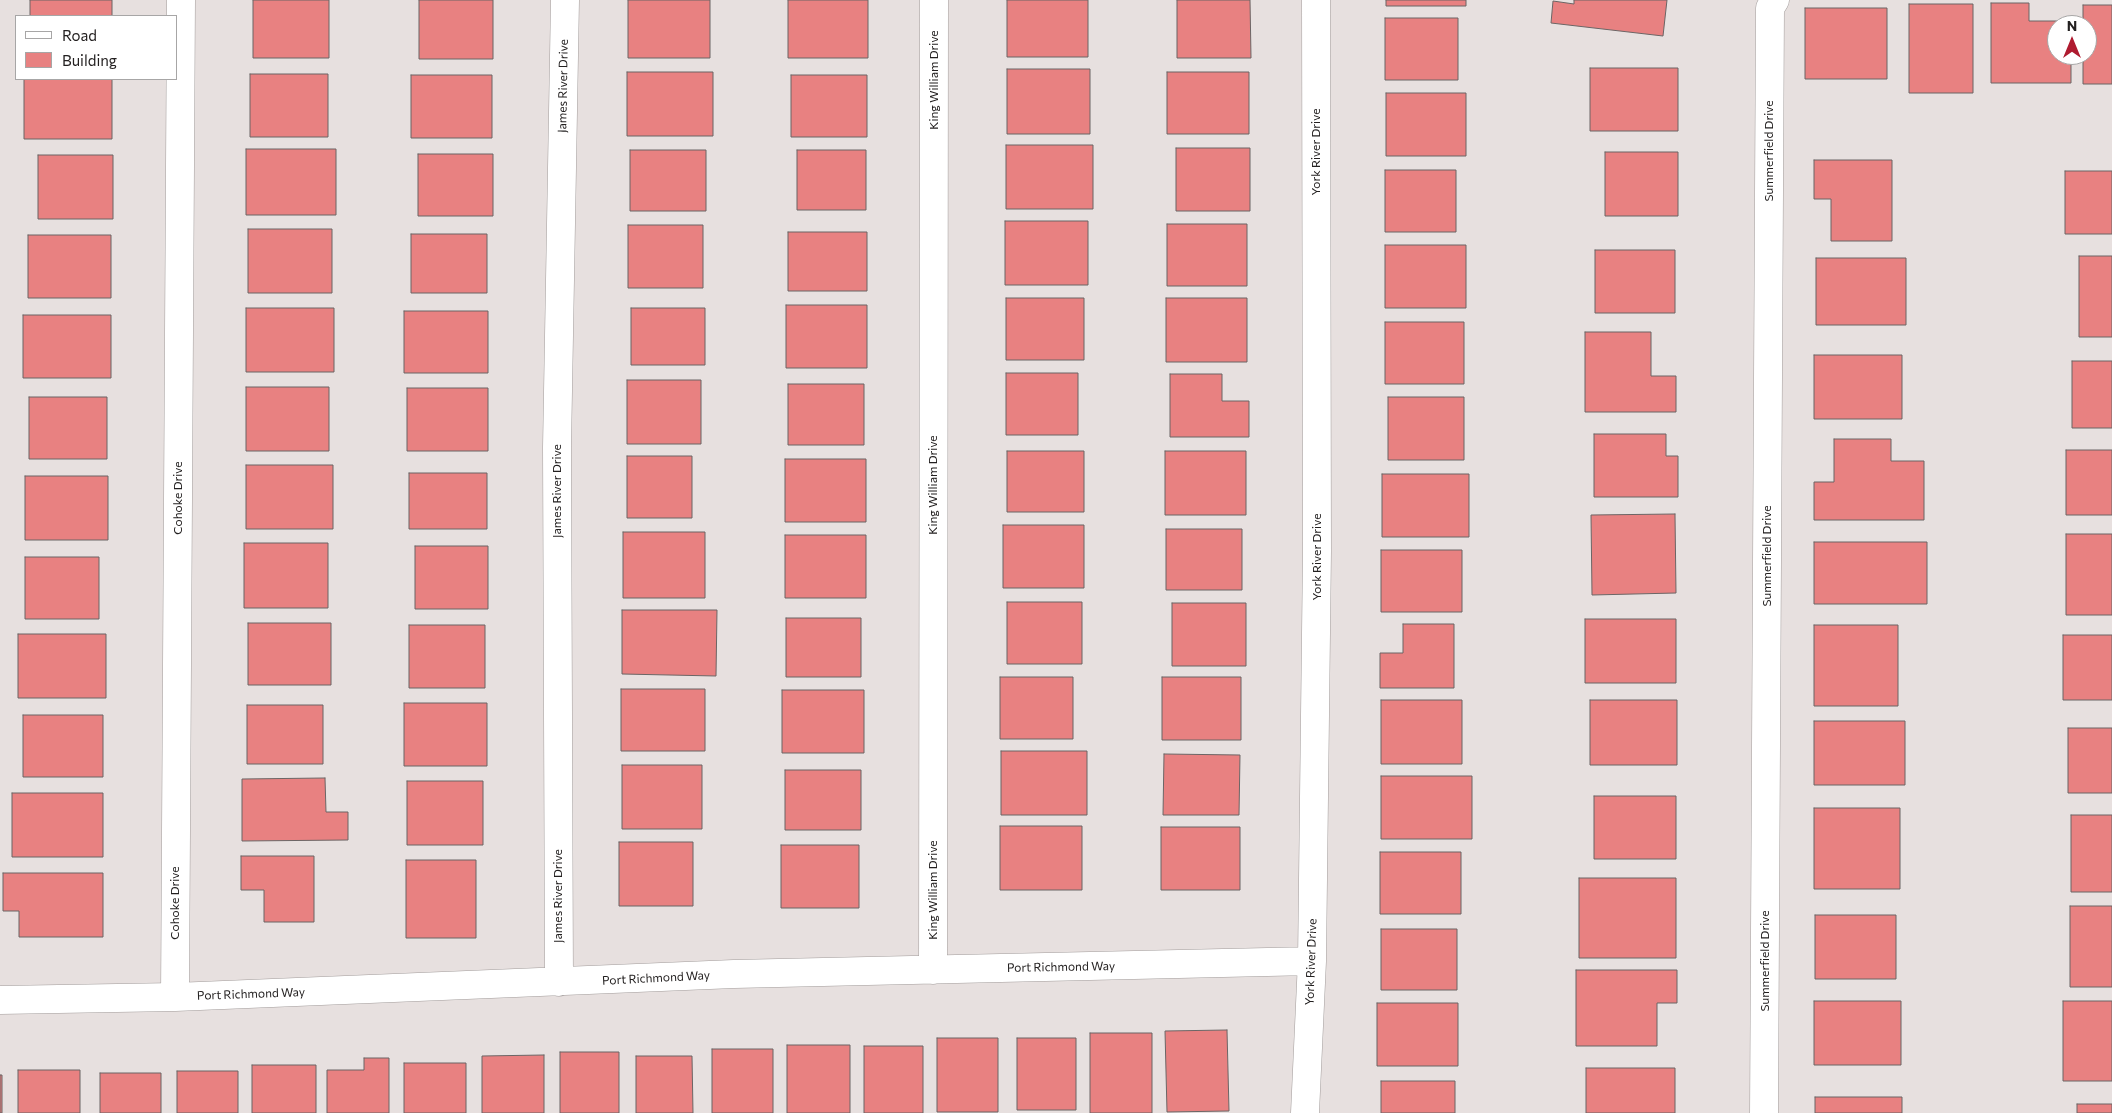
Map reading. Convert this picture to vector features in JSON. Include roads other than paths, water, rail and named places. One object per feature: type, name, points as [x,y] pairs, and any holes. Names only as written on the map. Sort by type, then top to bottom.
[{"type":"street","name":"Cohoke Drive","points":[[174,997],[180,0]]},
{"type":"street","name":"James River Drive","points":[[559,982],[557,447],[564,0]]},
{"type":"street","name":"King William Drive","points":[[932,970],[934,0]]},
{"type":"street","name":"York River Drive","points":[[1305,1113],[1312,961],[1317,551],[1316,0]]},
{"type":"street","name":"Summerfield Drive","points":[[1764,1113],[1770,8],[1775,0]]},
{"type":"street","name":"Port Richmond Way","points":[[0,1000],[174,997],[734,974],[1312,961]]}]
